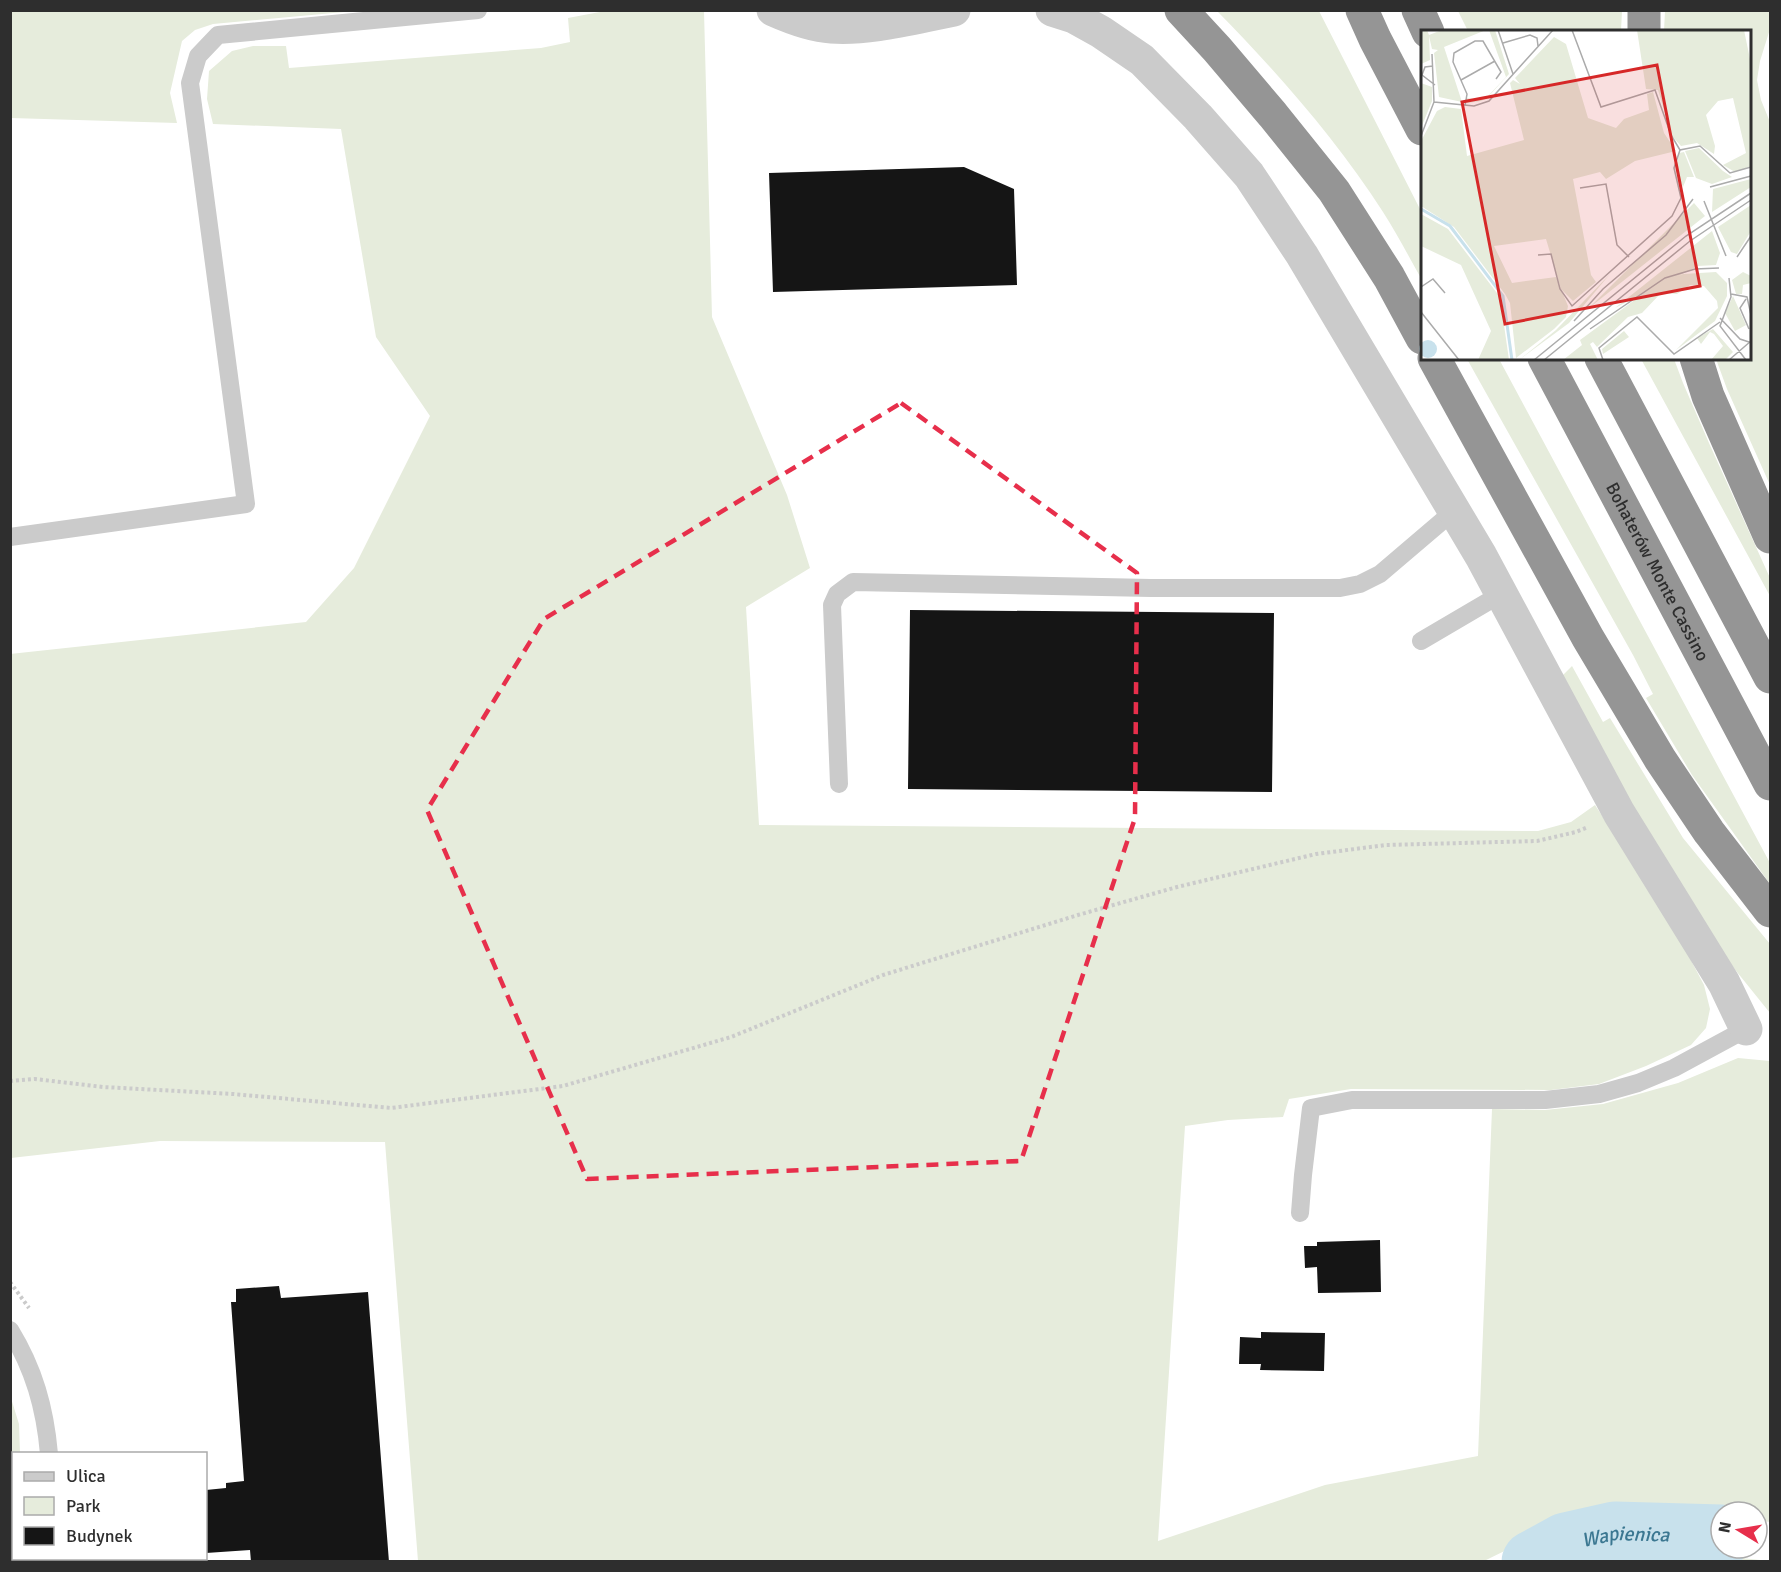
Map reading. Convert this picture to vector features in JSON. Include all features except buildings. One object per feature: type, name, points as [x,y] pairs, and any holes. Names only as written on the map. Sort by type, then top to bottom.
[{"type":"highway","points":[[1181,10],[1274,115],[1334,191],[1389,277],[1421,336]]},
{"type":"highway","points":[[1362,10],[1421,127]]},
{"type":"highway","points":[[1418,10],[1427,30]]},
{"type":"highway","points":[[1644,10],[1644,30]]},
{"type":"highway","points":[[1435,360],[1588,638],[1660,759],[1709,832],[1770,911]]},
{"type":"highway","name":"Bohaterów Monte Cassino","points":[[1545,360],[1770,784]]},
{"type":"highway","points":[[1602,360],[1770,677]]},
{"type":"highway","points":[[1697,360],[1708,396],[1770,537]]},
{"type":"street","points":[[773,10],[793,19],[830,27],[870,26],[954,10]]},
{"type":"street","points":[[1052,10],[1101,32],[1142,60],[1198,117],[1249,175],[1302,255],[1454,511],[1618,813],[1724,983],[1746,1029]]},
{"type":"lane","points":[[10,537],[246,504],[190,83],[198,57],[218,35],[478,10]]},
{"type":"lane","points":[[839,784],[832,605],[837,594],[853,582],[1151,588],[1340,588],[1360,584],[1380,574],[1454,511]]},
{"type":"lane","points":[[1421,641],[1501,594]]},
{"type":"lane","points":[[1300,1214],[1311,1108],[1352,1100],[1545,1100],[1599,1094],[1638,1083],[1674,1068],[1746,1029]]},
{"type":"lane","points":[[10,1330],[28,1361],[46,1424],[49,1452]]},
{"type":"path","points":[[10,1081],[35,1079],[103,1087],[233,1094],[391,1107],[563,1086],[731,1037],[883,975],[1177,887],[1328,852],[1386,845],[1537,841],[1576,832],[1618,813]]},
{"type":"highlighted area","points":[[901,403],[1137,573],[1135,818],[1021,1161],[587,1179],[427,810],[544,619]]},
{"type":"green space","points":[[11,10],[355,11],[213,24],[195,30],[182,41],[170,93],[177,123],[11,118]]},
{"type":"green space","points":[[605,11],[704,11],[712,317],[787,495],[810,568],[746,607],[759,825],[1538,831],[1571,822],[1595,805],[1667,915],[1704,985],[1710,1009],[1706,1028],[1691,1045],[1599,1084],[1551,1090],[1351,1089],[1289,1099],[1283,1117],[1228,1120],[1185,1126],[1158,1541],[1325,1485],[1478,1456],[1492,1109],[1545,1110],[1603,1104],[1678,1083],[1738,1058],[1770,1061],[1770,1522],[1769,1500],[1709,1500],[1709,1515],[1632,1505],[1554,1527],[1482,1562],[418,1561],[385,1142],[160,1141],[11,1158],[10,654],[306,622],[354,568],[430,416],[376,337],[341,129],[213,124],[207,99],[209,71],[232,51],[253,46],[286,46],[289,68],[541,48],[570,42],[568,18]]},
{"type":"green space","points":[[1217,11],[1319,11],[1421,211],[1421,278],[1365,185],[1326,133],[1262,58]]},
{"type":"green space","points":[[1458,11],[1622,11],[1621,30],[1468,30]]},
{"type":"green space","points":[[1665,11],[1770,11],[1770,29],[1757,80],[1761,100],[1770,122],[1770,485],[1716,360],[1751,360],[1751,30],[1664,30]]},
{"type":"green space","points":[[1468,360],[1500,360],[1770,863],[1770,884],[1692,775],[1646,698],[1653,694]]},
{"type":"green space","points":[[1642,360],[1674,360],[1770,578],[1770,596]]},
{"type":"green space","points":[[1572,666],[1603,722],[1610,718],[1683,838],[1770,944],[1770,1013],[1712,941],[1558,680]]},
{"type":"green space","points":[[10,1395],[19,1424],[20,1452],[12,1452],[11,1527]]},
{"type":"green space","points":[[1645,1555],[1709,1556],[1709,1560],[1770,1561],[1602,1561]]},
{"type":"waterway","name":"Wapienica","points":[[1533,1562],[1566,1544],[1615,1533],[1709,1536]]}]
